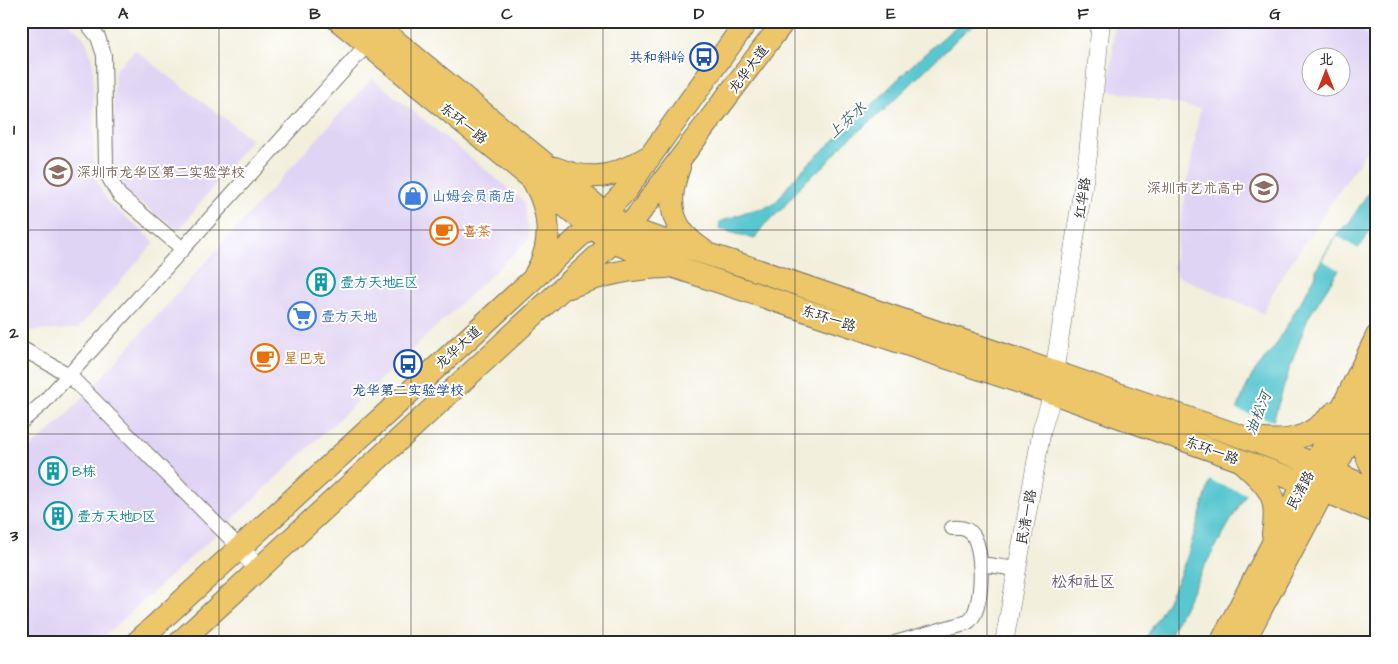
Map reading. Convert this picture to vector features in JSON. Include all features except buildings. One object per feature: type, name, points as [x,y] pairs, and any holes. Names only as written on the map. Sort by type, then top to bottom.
[{"type":"main road","name":"东环一路","points":[[338,21],[373,32],[538,172],[598,220],[620,235],[675,266],[731,285],[1053,383]]},
{"type":"main road","name":"龙华大道","points":[[136,643],[598,220],[626,190],[747,21]]},
{"type":"main road","name":"龙华大道","points":[[179,643],[620,235],[683,156],[784,21]]},
{"type":"main road","points":[[531,281],[542,261],[548,231],[548,216],[538,189],[538,172],[565,172],[596,177],[610,175],[651,155]]},
{"type":"main road","points":[[683,156],[675,178],[671,204],[678,225],[690,245]]},
{"type":"main road","name":"东环一路","points":[[620,235],[690,245],[712,256],[745,266],[1053,383],[1215,439],[1249,439],[1268,459]]},
{"type":"main road","points":[[561,290],[609,274],[646,267],[675,266]]},
{"type":"main road","name":"民清路","points":[[1243,643],[1318,478],[1354,406],[1377,336]]},
{"type":"main road","name":"民清路","points":[[1354,406],[1377,384]]},
{"type":"main road","points":[[1272,542],[1275,504],[1270,492],[1268,459],[1292,440],[1314,431],[1354,406],[1362,426],[1363,446],[1370,464],[1377,474]]},
{"type":"main road","name":"东环一路","points":[[1215,439],[1239,459],[1268,459],[1318,478],[1377,491]]},
{"type":"main road","name":"东环一路","points":[[1318,478],[1377,512]]},
{"type":"main road","name":"民清路","points":[[1221,643],[1272,542],[1318,478]]},
{"type":"street","points":[[85,21],[98,37],[104,55],[106,165],[108,176],[119,195],[182,249]]},
{"type":"street","name":"红华路","points":[[1053,383],[1086,164],[1101,21]]},
{"type":"street","points":[[21,422],[42,404],[69,375],[373,32]]},
{"type":"street","points":[[21,348],[69,375],[239,547],[258,569]]},
{"type":"street","name":"民清一路","points":[[1004,643],[1042,429],[1053,383]]},
{"type":"street","points":[[895,643],[968,622],[972,619],[976,610],[980,586],[980,564],[977,547],[973,534],[963,528],[952,528]]},
{"type":"street","points":[[980,564],[1018,569]]},
{"type":"shaded area","name":"深圳市龙华区第二实验学校","points":[[21,21],[65,21],[78,31],[87,43],[93,65],[94,166],[96,179],[109,203],[155,242],[78,329],[26,331],[21,328]]},
{"type":"shaded area","name":"深圳市艺术高中","points":[[1115,21],[1358,21],[1377,55],[1377,129],[1372,143],[1288,267],[1263,313],[1177,276],[1173,267],[1200,109],[1109,90]]},
{"type":"shaded area","points":[[135,50],[251,139],[179,230],[123,191],[111,156],[115,70]]},
{"type":"shaded area","name":"壹方天地","points":[[372,78],[524,201],[529,239],[234,518],[97,643],[21,643],[21,456],[60,422],[88,392]]},
{"type":"water","points":[[962,21],[983,21],[966,30],[882,112],[845,142],[825,165],[802,184],[781,210],[764,225],[754,239],[719,229],[720,222],[746,212],[770,206],[776,202],[805,167],[910,67]]},
{"type":"water","name":"油松河","points":[[1377,179],[1377,220],[1360,246],[1336,274],[1308,318],[1246,494],[1204,567],[1166,643],[1143,643],[1179,577],[1209,485],[1244,392],[1253,374],[1276,345],[1316,275],[1316,270],[1331,244],[1344,226],[1349,223]]},
{"type":"pier","points":[[1337,236],[1360,250],[1341,271],[1322,260]]},
{"type":"pier","points":[[1234,409],[1276,422],[1249,495],[1208,480]]},
{"type":"place","name":"共和斜岭","points":[[704,57]]},
{"type":"place","name":"深圳市龙华区第二实验学校","points":[[58,172]]},
{"type":"place","name":"深圳市艺术高中","points":[[1264,188]]},
{"type":"place","name":"山姆会员商店","points":[[413,196]]},
{"type":"place","name":"喜茶","points":[[444,231]]},
{"type":"place","name":"壹方天地E区","points":[[321,282]]},
{"type":"place","name":"壹方天地","points":[[302,316]]},
{"type":"place","name":"星巴克","points":[[265,358]]},
{"type":"place","name":"龙华第二实验学校","points":[[408,364]]},
{"type":"place","name":"B栋","points":[[53,471]]},
{"type":"place","name":"壹方天地D区","points":[[58,516]]},
{"type":"district","name":"松和社区","points":[[1083,581]]},
{"type":"water label","name":"上芬水","points":[[847,120]]}]
